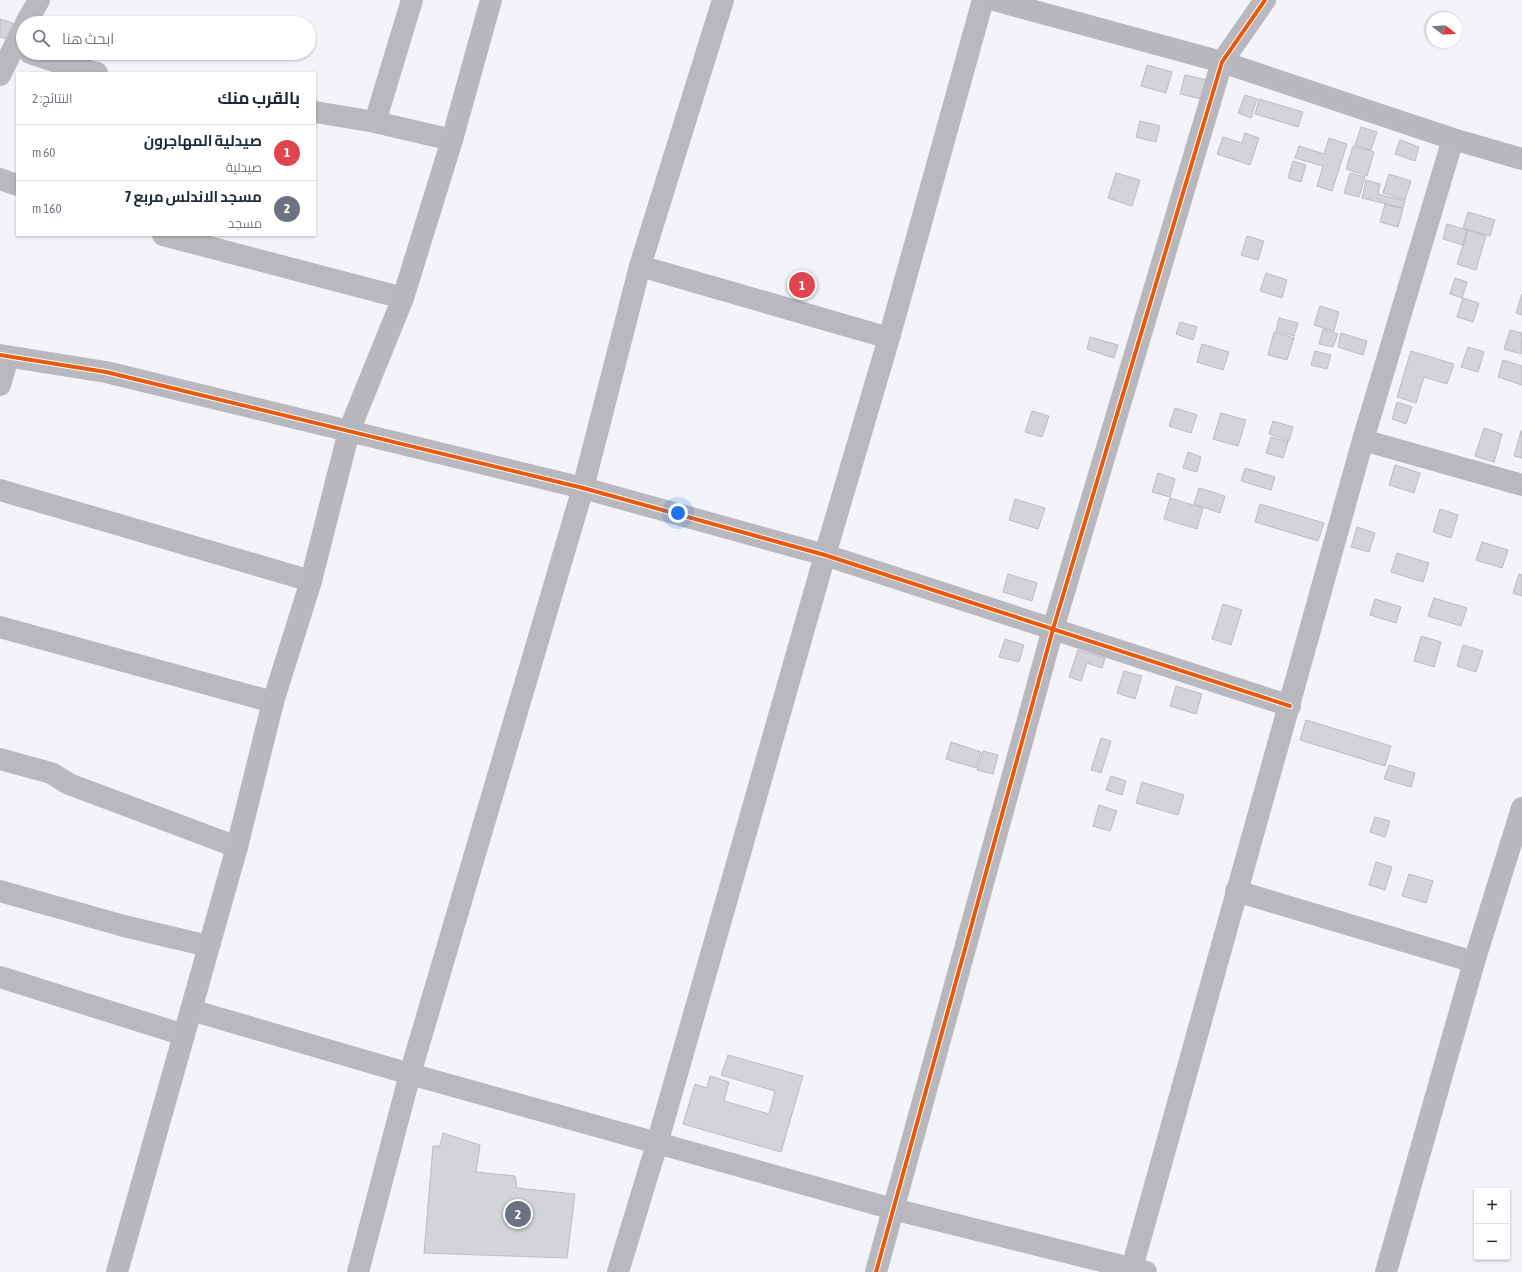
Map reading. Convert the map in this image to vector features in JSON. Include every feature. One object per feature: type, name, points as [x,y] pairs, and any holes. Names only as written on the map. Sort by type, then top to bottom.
[{"type":"street","points":[[30,16],[39,0]]},
{"type":"street","points":[[375,122],[412,0]]},
{"type":"street","points":[[117,1272],[237,847],[273,702],[311,581],[349,431],[403,298],[452,140],[491,0]]},
{"type":"street","points":[[358,1272],[410,1074],[583,488],[640,266],[723,0]]},
{"type":"street","points":[[618,1272],[657,1144],[825,555],[889,338],[983,0]]},
{"type":"street","points":[[994,0],[1222,62],[1453,139],[1522,159]]},
{"type":"street","points":[[876,1272],[1053,629],[1222,62],[1265,0]]},
{"type":"street","points":[[0,75],[16,47]]},
{"type":"street","points":[[56,60],[72,67],[93,72]]},
{"type":"street","points":[[316,112],[375,122],[452,140]]},
{"type":"street","points":[[191,1010],[410,1074],[893,1209],[1139,1270],[1236,891],[1290,706],[1363,440],[1453,139]]},
{"type":"street","points":[[0,179],[16,185]]},
{"type":"street","points":[[167,236],[403,298]]},
{"type":"street","points":[[640,266],[889,338]]},
{"type":"street","points":[[0,385],[4,356],[106,372],[583,488],[825,555],[1290,706]]},
{"type":"street","points":[[1363,440],[1522,484]]},
{"type":"street","points":[[0,490],[311,581]]},
{"type":"street","points":[[0,627],[273,702]]},
{"type":"street","points":[[0,759],[51,773],[69,784],[237,847]]},
{"type":"street","points":[[1386,1272],[1474,962],[1522,808]]},
{"type":"street","points":[[0,891],[124,926],[208,946]]},
{"type":"street","points":[[1236,891],[1474,962]]},
{"type":"street","points":[[0,977],[184,1035]]},
{"type":"building","points":[[0,19],[15,24],[10,40],[0,37]]},
{"type":"building","points":[[1147,65],[1172,72],[1166,93],[1141,86]]},
{"type":"building","points":[[1185,75],[1207,80],[1202,99],[1180,94]]},
{"type":"building","points":[[1245,95],[1257,99],[1251,118],[1238,113]]},
{"type":"building","points":[[1259,99],[1303,112],[1298,127],[1255,114]]},
{"type":"building","points":[[1140,121],[1160,126],[1156,142],[1136,137]]},
{"type":"building","points":[[1361,127],[1377,132],[1371,150],[1355,145]]},
{"type":"building","points":[[1245,133],[1259,138],[1250,165],[1217,154],[1223,137],[1242,143]]},
{"type":"building","points":[[1329,138],[1347,144],[1332,191],[1317,186],[1323,166],[1295,158],[1299,146],[1324,154]]},
{"type":"building","points":[[1400,140],[1419,147],[1415,161],[1395,154]]},
{"type":"building","points":[[1353,146],[1374,152],[1367,176],[1346,169]]},
{"type":"building","points":[[1293,161],[1306,165],[1301,182],[1288,178]]},
{"type":"building","points":[[1116,173],[1140,180],[1132,206],[1108,198]]},
{"type":"building","points":[[1350,173],[1365,177],[1359,197],[1344,193]]},
{"type":"building","points":[[1389,174],[1411,181],[1405,200],[1383,193]]},
{"type":"building","points":[[1366,180],[1380,184],[1378,194],[1405,201],[1403,208],[1362,198]]},
{"type":"building","points":[[1385,204],[1403,209],[1398,227],[1380,222]]},
{"type":"building","points":[[1468,212],[1495,220],[1490,236],[1463,228]]},
{"type":"building","points":[[1447,224],[1467,230],[1463,245],[1443,239]]},
{"type":"building","points":[[1468,230],[1486,236],[1476,270],[1457,264]]},
{"type":"building","points":[[1247,236],[1264,241],[1258,260],[1241,255]]},
{"type":"building","points":[[1266,273],[1287,280],[1282,298],[1260,291]]},
{"type":"building","points":[[1455,278],[1467,282],[1462,298],[1450,294]]},
{"type":"building","points":[[1522,294],[1522,315],[1516,313]]},
{"type":"building","points":[[1463,298],[1479,303],[1473,322],[1457,317]]},
{"type":"building","points":[[1320,306],[1339,312],[1334,331],[1314,325]]},
{"type":"building","points":[[1279,318],[1298,323],[1294,336],[1276,331]]},
{"type":"building","points":[[1180,322],[1197,327],[1193,340],[1176,334]]},
{"type":"building","points":[[1323,329],[1338,334],[1333,347],[1319,344]]},
{"type":"building","points":[[1510,330],[1522,333],[1521,354],[1504,349]]},
{"type":"building","points":[[1274,332],[1294,338],[1287,360],[1268,355]]},
{"type":"building","points":[[1341,333],[1367,341],[1363,355],[1338,347]]},
{"type":"building","points":[[1090,337],[1118,345],[1114,358],[1087,349]]},
{"type":"building","points":[[1202,344],[1229,352],[1223,370],[1197,362]]},
{"type":"building","points":[[1468,347],[1484,352],[1478,372],[1461,367]]},
{"type":"building","points":[[1315,351],[1331,355],[1327,369],[1311,365]]},
{"type":"building","points":[[1411,351],[1454,364],[1447,384],[1424,377],[1416,403],[1397,397]]},
{"type":"building","points":[[1503,360],[1522,366],[1522,385],[1498,377]]},
{"type":"building","points":[[1397,402],[1412,407],[1406,424],[1392,419]]},
{"type":"building","points":[[1175,408],[1197,415],[1191,433],[1169,426]]},
{"type":"building","points":[[1032,411],[1049,416],[1042,437],[1025,432]]},
{"type":"building","points":[[1221,413],[1246,420],[1238,446],[1213,439]]},
{"type":"building","points":[[1273,421],[1293,427],[1289,441],[1269,434]]},
{"type":"building","points":[[1484,428],[1502,434],[1494,462],[1475,456]]},
{"type":"building","points":[[1522,431],[1522,458],[1514,456]]},
{"type":"building","points":[[1271,437],[1288,442],[1283,458],[1266,453]]},
{"type":"building","points":[[1188,452],[1201,457],[1197,472],[1183,468]]},
{"type":"building","points":[[1395,465],[1420,473],[1414,493],[1389,485]]},
{"type":"building","points":[[1245,468],[1275,477],[1271,490],[1241,481]]},
{"type":"building","points":[[1158,473],[1175,479],[1170,497],[1152,492]]},
{"type":"building","points":[[1199,488],[1225,496],[1220,513],[1194,504]]},
{"type":"building","points":[[1170,498],[1203,508],[1197,529],[1164,519]]},
{"type":"building","points":[[1015,499],[1045,508],[1038,529],[1009,520]]},
{"type":"building","points":[[1260,504],[1324,523],[1318,541],[1255,522]]},
{"type":"building","points":[[1440,509],[1458,515],[1451,538],[1433,532]]},
{"type":"building","points":[[1357,527],[1375,533],[1369,552],[1351,547]]},
{"type":"building","points":[[1482,542],[1508,550],[1502,568],[1476,560]]},
{"type":"building","points":[[1397,553],[1429,563],[1423,582],[1391,572]]},
{"type":"building","points":[[1008,574],[1037,583],[1032,601],[1003,592]]},
{"type":"building","points":[[1519,574],[1522,575],[1522,596],[1513,593]]},
{"type":"building","points":[[1434,598],[1467,608],[1461,626],[1428,616]]},
{"type":"building","points":[[1375,599],[1401,607],[1396,623],[1370,615]]},
{"type":"building","points":[[1223,604],[1242,610],[1231,645],[1212,639]]},
{"type":"building","points":[[1421,636],[1441,642],[1434,667],[1414,661]]},
{"type":"building","points":[[1005,639],[1024,645],[1019,662],[999,657]]},
{"type":"building","points":[[1463,645],[1483,651],[1476,672],[1457,666]]},
{"type":"building","points":[[1078,650],[1105,658],[1102,668],[1087,663],[1081,681],[1069,677]]},
{"type":"building","points":[[1124,671],[1142,676],[1135,699],[1117,693]]},
{"type":"building","points":[[1176,686],[1202,694],[1196,714],[1170,706]]},
{"type":"building","points":[[1306,720],[1391,746],[1385,766],[1300,740]]},
{"type":"building","points":[[1101,738],[1111,741],[1101,773],[1091,770]]},
{"type":"building","points":[[951,742],[981,752],[976,768],[946,759]]},
{"type":"building","points":[[983,751],[998,755],[993,774],[977,770]]},
{"type":"building","points":[[1389,765],[1415,773],[1411,787],[1384,779]]},
{"type":"building","points":[[1111,776],[1126,781],[1122,795],[1106,790]]},
{"type":"building","points":[[1142,782],[1184,795],[1178,815],[1136,803]]},
{"type":"building","points":[[1099,805],[1117,811],[1110,831],[1093,826]]},
{"type":"building","points":[[1375,817],[1390,821],[1385,837],[1370,832]]},
{"type":"building","points":[[1376,862],[1392,867],[1385,890],[1369,885]]},
{"type":"building","points":[[1409,874],[1433,881],[1426,903],[1402,896]]},
{"type":"building","points":[[728,1055],[803,1076],[781,1152],[683,1124],[695,1084],[707,1088],[710,1076],[729,1082],[724,1101],[769,1114],[775,1091],[721,1075]]},
{"type":"building","points":[[443,1133],[480,1145],[476,1172],[515,1176],[517,1188],[575,1194],[567,1258],[424,1253],[433,1146],[440,1146]]},
{"type":"cycle path","points":[[876,1272],[1053,629],[1222,62],[1265,0]]},
{"type":"cycle path","points":[[0,355],[106,372],[583,488],[825,555],[1290,706]]},
{"type":"place","name":"صيدلية المهاجرون","points":[[802,285]]},
{"type":"place","name":"مسجد الاندلس مربع 7","points":[[518,1214]]}]
